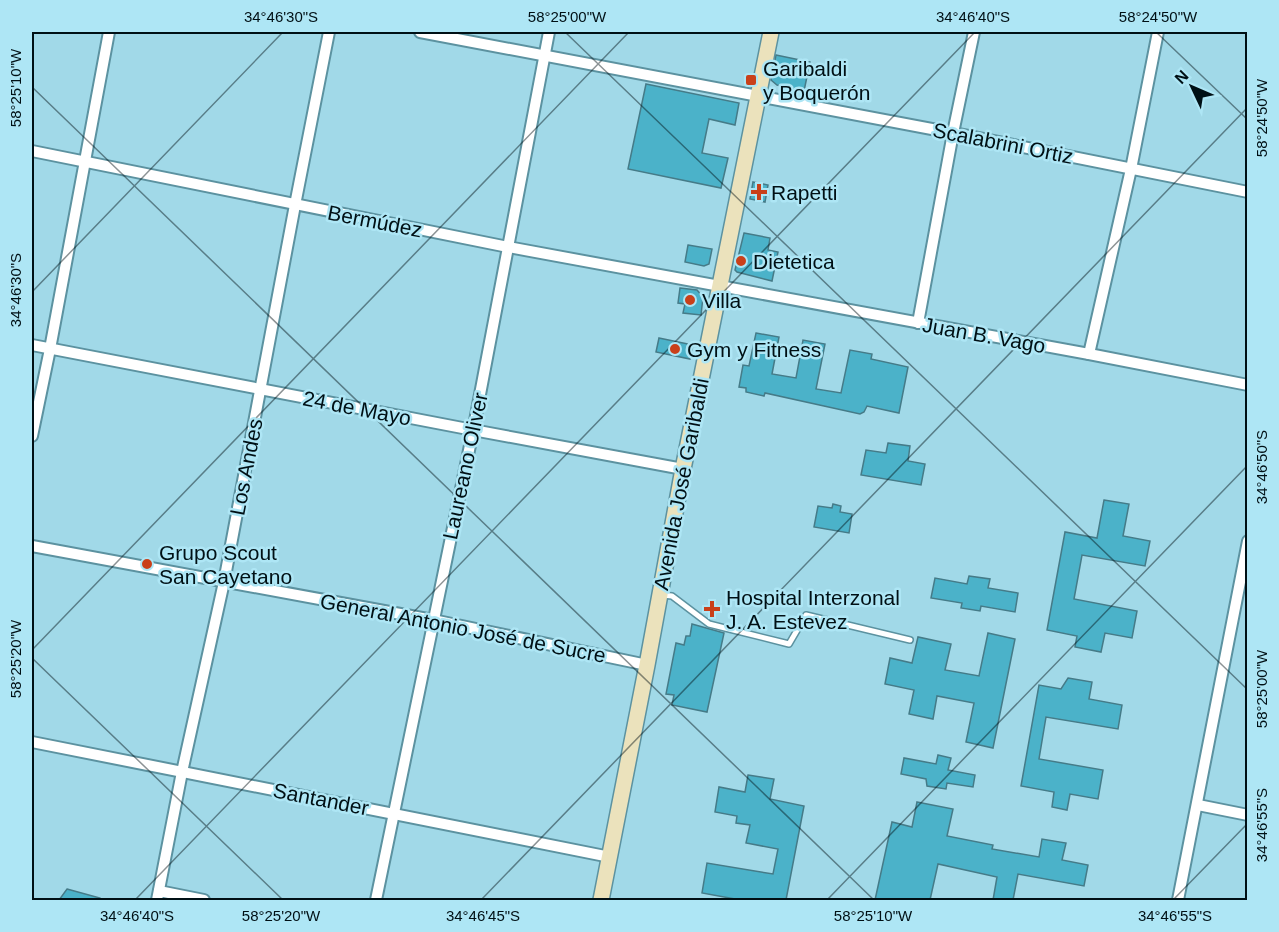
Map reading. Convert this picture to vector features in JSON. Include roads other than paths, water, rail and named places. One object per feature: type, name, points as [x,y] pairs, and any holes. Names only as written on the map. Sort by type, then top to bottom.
[{"type":"main road","name":"Avenida José Garibaldi","points":[[601,900],[683,469],[771,32]]},
{"type":"street","points":[[32,436],[109,32]]},
{"type":"street","name":"Los Andes","points":[[158,896],[182,772],[224,582],[294,205],[329,32]]},
{"type":"street","name":"Scalabrini Ortiz","points":[[420,32],[953,133],[1248,192]]},
{"type":"street","name":"Laureano Oliver","points":[[376,900],[472,430],[549,32]]},
{"type":"street","points":[[918,323],[974,32]]},
{"type":"street","points":[[1089,354],[1131,168],[1158,32]]},
{"type":"street","name":"Bermúdez","points":[[32,151],[294,205],[719,287]]},
{"type":"street","name":"Juan B. Vago","points":[[719,287],[1248,385]]},
{"type":"street","name":"24 de Mayo","points":[[32,345],[683,469]]},
{"type":"street","points":[[1178,900],[1242,602],[1248,541]]},
{"type":"street","name":"General Antonio José de Sucre","points":[[32,546],[433,620],[647,665]]},
{"type":"street","name":"Santander","points":[[32,742],[610,857]]},
{"type":"street","points":[[1198,805],[1248,814]]},
{"type":"street","points":[[158,896],[204,900]]},
{"type":"lane","points":[[660,594],[672,596],[709,624],[789,644],[806,615],[910,640]]},
{"type":"place","name":"Garibaldi y Boquerón","points":[[751,80]]},
{"type":"place","name":"Rapetti","points":[[759,192]]},
{"type":"place","name":"Dietetica","points":[[741,261]]},
{"type":"place","name":"Villa","points":[[690,300]]},
{"type":"place","name":"Gym y Fitness","points":[[675,349]]},
{"type":"place","name":"Grupo Scout San Cayetano","points":[[147,564]]},
{"type":"place","name":"Hospital Interzonal J. A. Estevez","points":[[712,609]]}]
